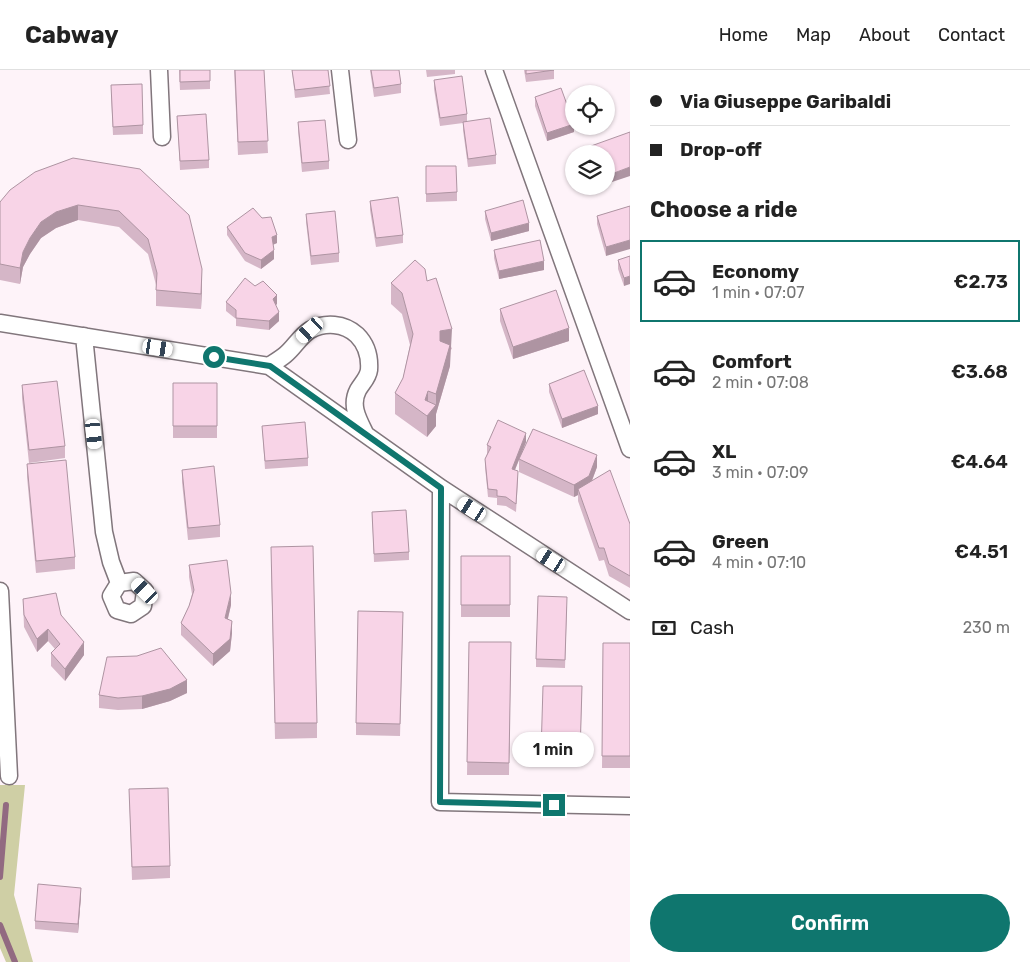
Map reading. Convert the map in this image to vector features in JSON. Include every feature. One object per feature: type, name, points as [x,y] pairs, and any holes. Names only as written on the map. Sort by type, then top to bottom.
[{"type":"street","points":[[159,70],[162,137]]},
{"type":"street","points":[[340,70],[348,140]]},
{"type":"street","points":[[494,70],[630,449]]},
{"type":"street","points":[[0,323],[270,366],[441,488],[630,611]]},
{"type":"street","points":[[270,366],[286,354],[310,330],[326,325],[339,325],[355,333],[364,343],[369,359],[369,372],[357,391],[354,404],[356,416],[366,436]]},
{"type":"street","points":[[84,336],[104,532],[111,562],[119,583]]},
{"type":"street","points":[[441,488],[440,802],[630,806]]},
{"type":"street","points":[[0,591],[9,776]]},
{"type":"green space","points":[[0,785],[25,785],[14,895],[33,962],[6,962],[0,948]]},
{"type":"building","points":[[180,70],[210,70],[210,81],[180,82]]},
{"type":"building","points":[[235,70],[264,70],[268,141],[238,142]]},
{"type":"building","points":[[292,70],[328,70],[330,86],[295,90]]},
{"type":"building","points":[[371,70],[399,70],[401,84],[374,88]]},
{"type":"building","points":[[526,70],[554,70],[526,74]]},
{"type":"building","points":[[462,76],[467,114],[440,118],[434,80]]},
{"type":"building","points":[[142,84],[143,125],[113,127],[111,85]]},
{"type":"building","points":[[561,88],[565,99],[565,127],[547,133],[535,97]]},
{"type":"building","points":[[206,114],[209,160],[180,161],[177,116]]},
{"type":"building","points":[[490,118],[496,155],[468,159],[463,122]]},
{"type":"building","points":[[325,120],[329,161],[302,163],[298,122]]},
{"type":"building","points":[[630,132],[630,167],[615,173],[615,145],[594,145]]},
{"type":"building","points":[[73,158],[140,169],[189,215],[202,269],[201,294],[156,290],[157,273],[148,239],[119,211],[78,205],[56,212],[41,222],[30,238],[23,252],[20,268],[0,264],[0,202],[10,190],[35,172]]},
{"type":"building","points":[[426,166],[456,166],[457,192],[426,194]]},
{"type":"building","points":[[398,197],[403,235],[376,238],[370,201]]},
{"type":"building","points":[[523,200],[529,223],[491,233],[485,211]]},
{"type":"building","points":[[630,206],[630,240],[606,247],[597,216]]},
{"type":"building","points":[[253,208],[262,218],[271,217],[277,235],[272,237],[274,250],[261,260],[245,253],[227,227]]},
{"type":"building","points":[[335,211],[339,253],[311,256],[306,214]]},
{"type":"building","points":[[540,240],[544,261],[499,271],[494,250]]},
{"type":"building","points":[[630,256],[630,276],[624,278],[618,260]]},
{"type":"building","points":[[415,260],[425,269],[427,281],[436,278],[452,329],[440,331],[440,341],[450,345],[436,394],[428,391],[425,400],[436,405],[427,416],[395,393],[403,378],[413,334],[402,293],[391,283]]},
{"type":"building","points":[[245,278],[255,286],[263,281],[277,295],[273,299],[279,312],[269,321],[236,318],[236,310],[226,302]]},
{"type":"building","points":[[556,290],[569,328],[513,347],[500,309]]},
{"type":"building","points":[[584,370],[598,406],[562,419],[549,384]]},
{"type":"building","points":[[57,381],[65,446],[29,450],[22,385]]},
{"type":"building","points":[[173,383],[217,383],[217,426],[173,426]]},
{"type":"building","points":[[498,420],[526,433],[512,469],[518,471],[516,504],[506,497],[497,496],[497,490],[488,489],[485,459],[491,447],[487,445]]},
{"type":"building","points":[[305,422],[308,458],[265,461],[262,426]]},
{"type":"building","points":[[533,429],[597,455],[589,476],[574,485],[519,459]]},
{"type":"building","points":[[66,460],[75,557],[36,561],[27,464]]},
{"type":"building","points":[[214,466],[220,525],[188,528],[182,470]]},
{"type":"building","points":[[610,470],[630,524],[630,576],[609,564],[604,548],[599,548],[578,489]]},
{"type":"building","points":[[406,510],[409,552],[374,554],[372,512]]},
{"type":"building","points":[[313,546],[317,723],[275,723],[271,547]]},
{"type":"building","points":[[461,556],[510,556],[510,605],[461,605]]},
{"type":"building","points":[[227,560],[231,593],[225,618],[232,621],[230,639],[213,654],[181,623],[194,590],[189,565]]},
{"type":"building","points":[[56,593],[61,615],[84,642],[65,669],[51,653],[60,644],[48,629],[37,639],[24,615],[23,599]]},
{"type":"building","points":[[538,596],[567,597],[565,660],[536,659]]},
{"type":"building","points":[[358,611],[403,612],[400,724],[356,723]]},
{"type":"building","points":[[469,642],[511,642],[509,763],[467,762]]},
{"type":"building","points":[[603,643],[630,643],[630,756],[602,756]]},
{"type":"building","points":[[161,648],[187,680],[170,689],[142,696],[118,698],[99,695],[107,657],[137,656]]},
{"type":"building","points":[[543,686],[582,686],[580,754],[541,753]]},
{"type":"building","points":[[168,788],[170,866],[132,867],[129,789]]},
{"type":"building","points":[[38,884],[81,888],[78,924],[35,921]]},
{"type":"waterway","points":[[0,877],[6,805]]},
{"type":"waterway","points":[[0,925],[15,962]]},
{"type":"route","points":[[214,357],[270,366],[441,488],[440,802],[554,805]]}]
